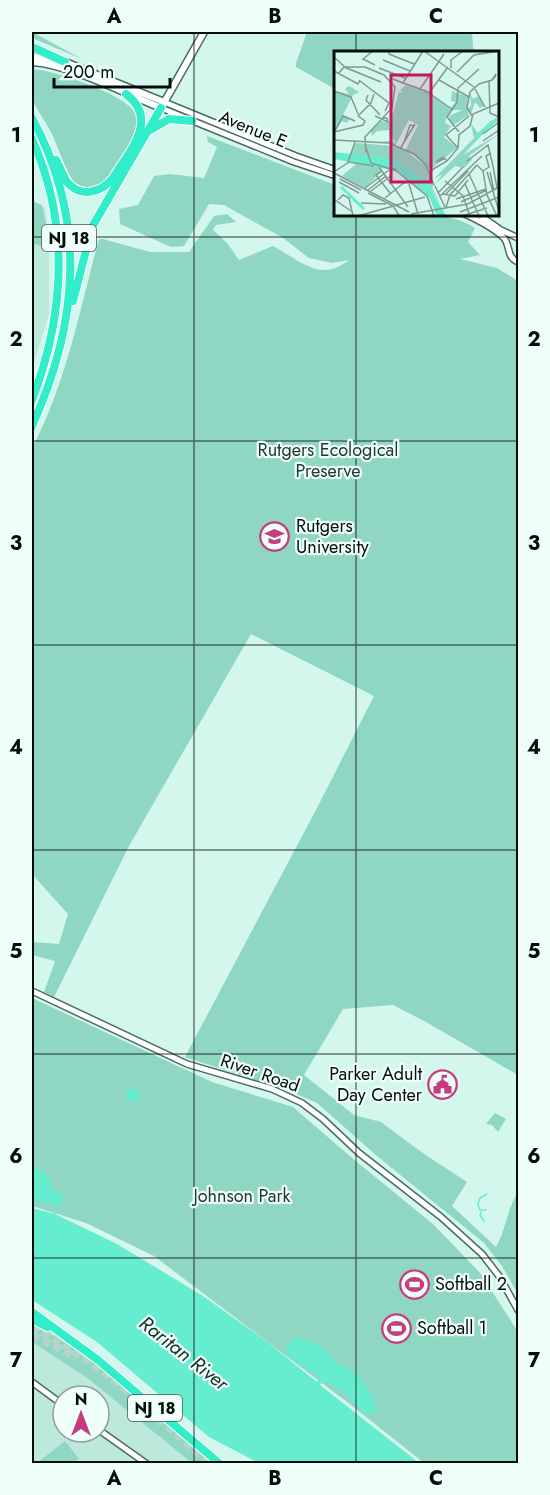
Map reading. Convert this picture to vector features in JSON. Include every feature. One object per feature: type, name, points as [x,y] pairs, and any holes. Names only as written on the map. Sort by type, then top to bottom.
[{"type":"highway","points":[[32,47],[65,62]]},
{"type":"highway","points":[[46,147],[52,152],[68,182],[74,188],[90,192],[104,188],[113,178],[142,126],[140,109],[126,94]]},
{"type":"highway","points":[[64,331],[70,318],[92,227],[162,105]]},
{"type":"highway","name":"NJ 18","points":[[32,118],[46,147],[61,190],[70,240],[71,280],[64,331],[51,379],[32,426]]},
{"type":"highway","points":[[146,133],[170,119],[192,121]]},
{"type":"highway","name":"NJ 18","points":[[32,140],[50,190],[58,228],[60,256],[59,291],[52,332],[32,400]]},
{"type":"highway","points":[[32,1312],[80,1345]]},
{"type":"highway","name":"NJ 18","points":[[32,1319],[80,1345],[220,1464]]},
{"type":"main road","points":[[162,105],[204,32]]},
{"type":"main road","points":[[32,59],[48,58],[65,62],[162,105]]},
{"type":"main road","points":[[32,59],[162,105]]},
{"type":"street","name":"Avenue E","points":[[162,105],[192,121],[294,162],[334,175]]},
{"type":"street","name":"Avenue E","points":[[162,105],[334,169]]},
{"type":"street","points":[[468,216],[500,235],[507,244],[510,257],[519,262]]},
{"type":"street","points":[[481,216],[519,238],[511,243],[508,249]]},
{"type":"street","name":"River Road","points":[[32,991],[188,1064],[272,1089],[302,1103],[323,1119],[359,1154],[441,1216],[482,1254],[519,1310]]},
{"type":"street","points":[[32,1382],[51,1396]]},
{"type":"street","points":[[111,1438],[147,1464]]},
{"type":"shaded area","points":[[32,201],[45,207],[49,249],[49,314],[32,370]]},
{"type":"shaded area","points":[[32,1319],[53,1330],[91,1356],[220,1464],[32,1464]]},
{"type":"green space","points":[[32,32],[82,59],[32,38]]},
{"type":"green space","points":[[307,32],[472,32],[473,48],[477,51],[334,51],[334,88],[296,67]]},
{"type":"green space","points":[[32,69],[73,79],[106,92],[121,100],[137,116],[135,131],[130,142],[111,174],[99,186],[91,188],[82,186],[71,177],[51,131],[33,101]]},
{"type":"green space","name":"Rutgers Ecological Preserve","points":[[207,136],[334,185],[334,216],[439,216],[461,221],[475,228],[468,242],[480,255],[460,259],[497,268],[518,281],[518,1075],[393,1005],[343,1009],[304,1075],[354,1115],[381,1122],[467,1182],[452,1206],[496,1247],[518,1192],[518,1294],[502,1266],[484,1243],[377,1156],[317,1103],[292,1092],[185,1057],[374,696],[251,634],[129,846],[54,997],[44,992],[55,961],[32,955],[32,942],[59,944],[68,914],[32,874],[32,448],[44,424],[63,372],[99,239],[150,252],[189,252],[214,216],[227,214],[236,222],[216,225],[213,230],[228,244],[239,260],[273,246],[302,263],[320,270],[339,267],[349,260],[332,263],[309,258],[283,238],[224,205],[209,204],[184,246],[171,247],[120,224],[119,209],[138,205],[154,176],[170,174],[204,178],[217,147],[208,142]]},
{"type":"green space","points":[[32,201],[42,205],[49,249],[32,244]]},
{"type":"green space","name":"Johnson Park","points":[[32,998],[212,1082],[293,1107],[434,1225],[481,1274],[518,1332],[518,1463],[424,1463],[154,1256],[86,1223],[32,1206]]},
{"type":"green space","points":[[495,1113],[506,1119],[498,1132],[492,1125],[486,1124]]},
{"type":"green space","points":[[32,1324],[57,1338],[103,1370],[211,1463],[192,1463],[111,1397],[111,1384],[95,1384],[32,1342]]},
{"type":"green space","points":[[61,1444],[67,1444],[79,1459],[73,1463],[37,1463]]},
{"type":"water","points":[[130,1088],[136,1088],[140,1095],[136,1102],[130,1102],[126,1098],[126,1092]]},
{"type":"water","points":[[32,1165],[47,1175],[52,1190],[61,1191],[63,1198],[60,1205],[32,1200]]},
{"type":"water","name":"Raritan River","points":[[32,1208],[55,1214],[117,1244],[203,1296],[266,1341],[317,1382],[320,1378],[285,1354],[287,1346],[295,1338],[305,1339],[318,1345],[330,1354],[329,1357],[334,1359],[335,1363],[340,1364],[343,1368],[345,1366],[361,1380],[372,1397],[376,1411],[369,1414],[363,1412],[342,1390],[323,1381],[320,1385],[419,1463],[259,1463],[209,1437],[97,1342],[32,1300]]},
{"type":"waterway","points":[[486,1210],[480,1210],[478,1205],[480,1198],[487,1194]]},
{"type":"waterway","points":[[55,1214],[57,1205]]},
{"type":"waterway","points":[[481,1212],[480,1215],[484,1221]]},
{"type":"tunnel","points":[[32,1327],[57,1340],[103,1371],[210,1464]]},
{"type":"tunnel","points":[[32,1335],[76,1357]]},
{"type":"place","name":"Rutgers University","points":[[275,536]]},
{"type":"place","name":"Parker Adult Day Center","points":[[443,1084]]},
{"type":"place","name":"Softball 2","points":[[414,1284]]},
{"type":"place","name":"Softball 1","points":[[396,1328]]}]
